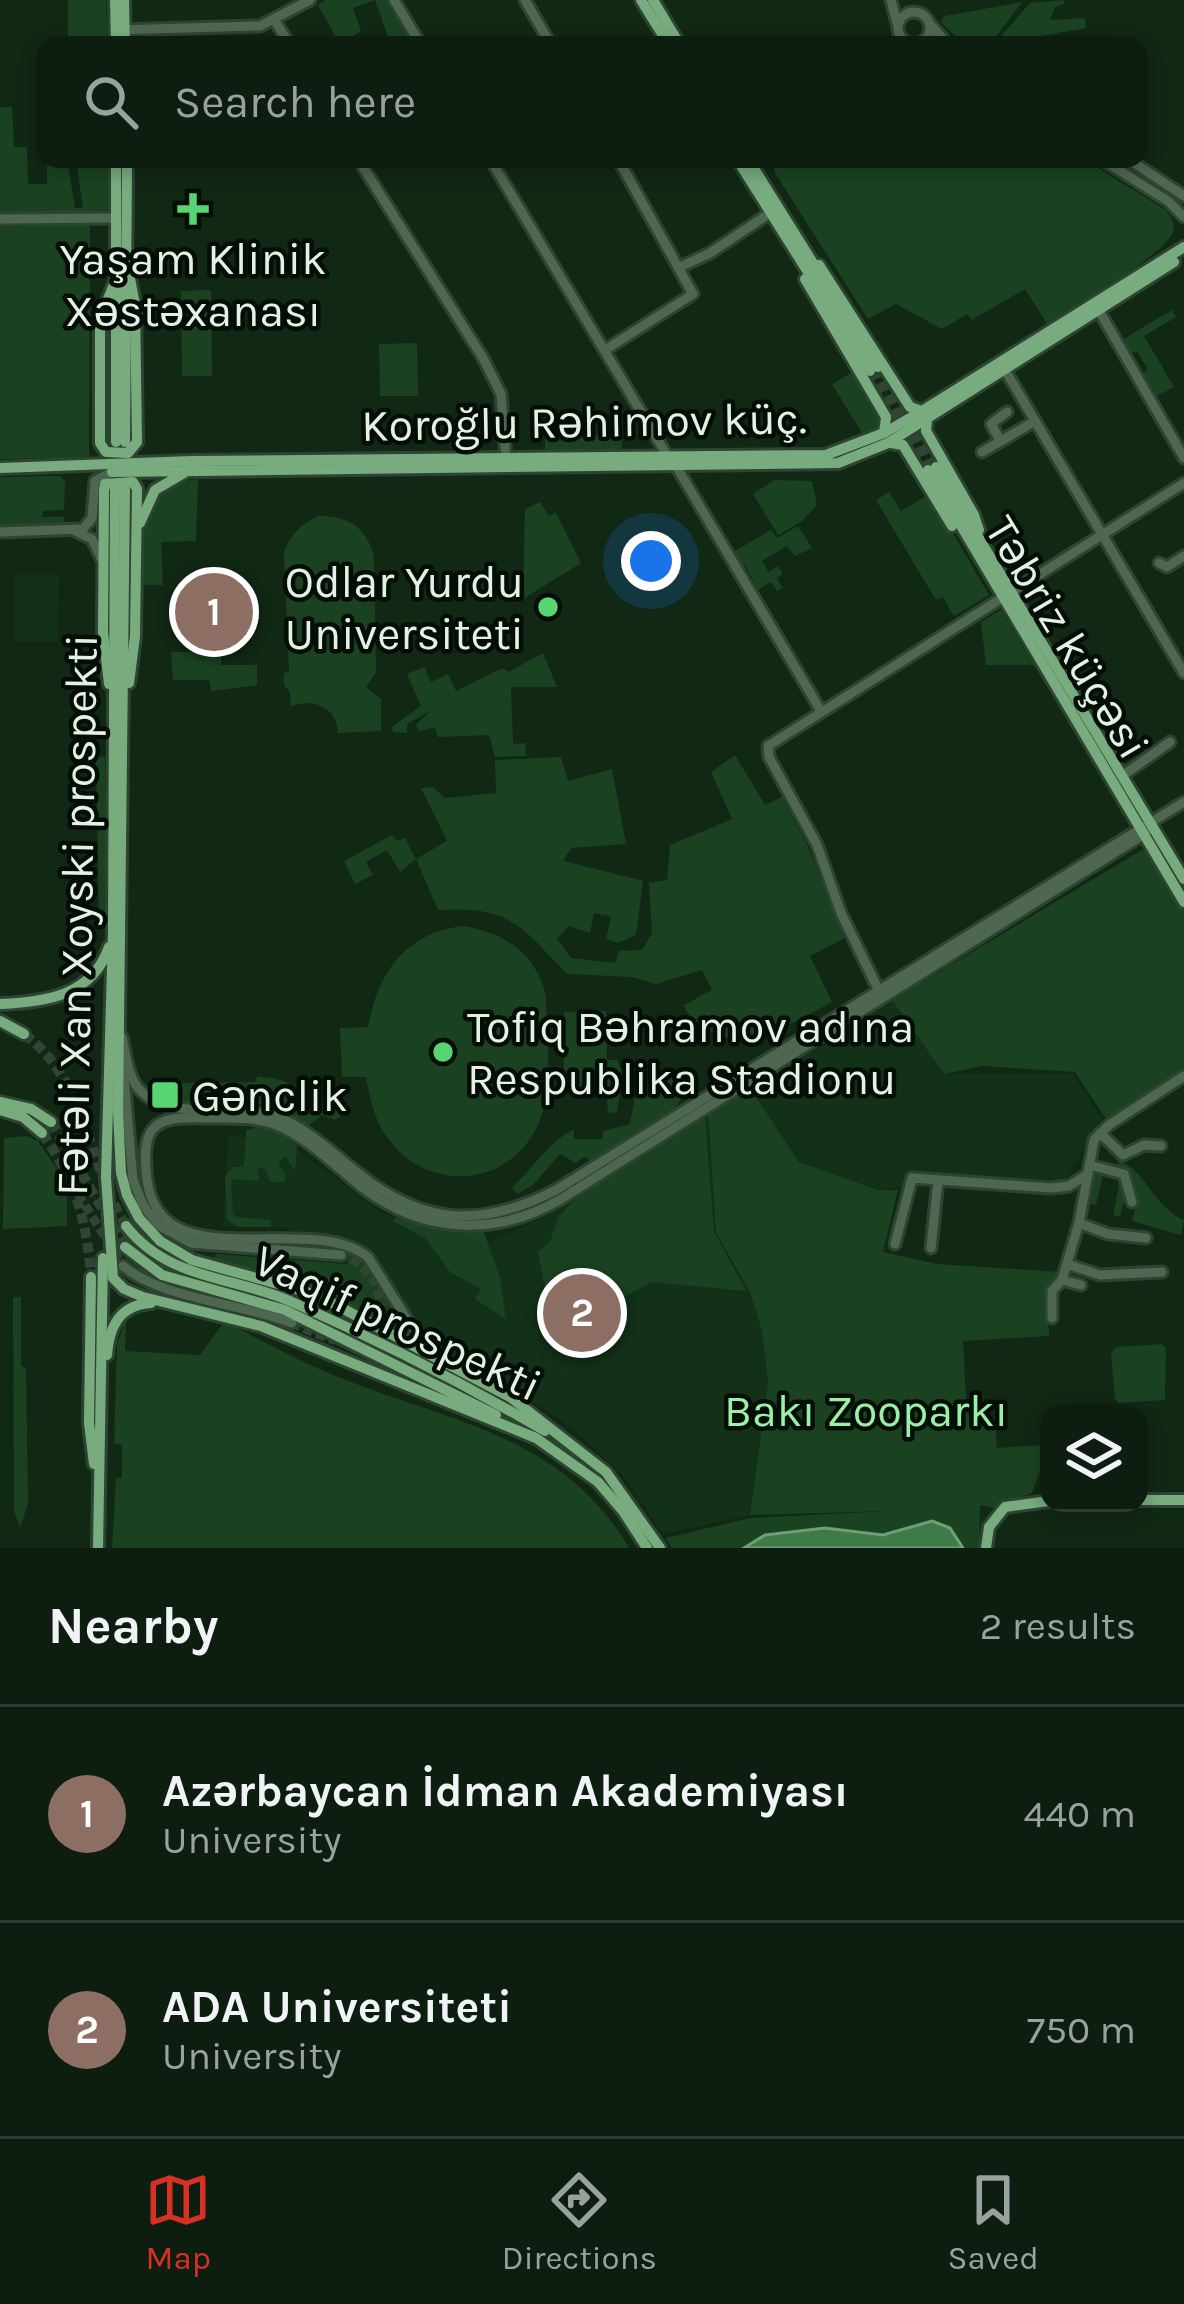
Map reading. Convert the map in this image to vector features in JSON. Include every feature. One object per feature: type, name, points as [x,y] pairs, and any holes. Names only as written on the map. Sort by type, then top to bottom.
[{"type":"main road","points":[[115,0],[122,36]]},
{"type":"main road","points":[[118,36],[124,0]]},
{"type":"main road","points":[[641,0],[669,36]]},
{"type":"main road","points":[[653,0],[671,36]]},
{"type":"main road","points":[[100,443],[106,452],[128,453],[116,279],[116,168]]},
{"type":"main road","points":[[126,442],[136,304],[126,257],[127,168]]},
{"type":"main road","points":[[742,168],[796,246],[830,276],[910,407],[925,415],[926,431],[974,515],[981,553]]},
{"type":"main road","points":[[753,168],[874,369]]},
{"type":"main road","points":[[796,246],[810,290],[886,418],[886,438],[903,445],[961,539],[981,553]]},
{"type":"main road","name":"Koroğlu Rəhimov küç.","points":[[925,415],[1184,252]]},
{"type":"main road","name":"Koroğlu Rəhimov küç.","points":[[0,468],[173,461],[826,455],[886,438],[1005,370],[1184,252]]},
{"type":"main road","points":[[77,466],[94,461],[100,443],[100,319],[116,279]]},
{"type":"main road","points":[[126,442],[149,456],[173,461]]},
{"type":"main road","name":"Koroğlu Rəhimov küç.","points":[[112,472],[670,457]]},
{"type":"main road","name":"Təbriz küçəsi","points":[[932,469],[1122,776],[1145,829],[1184,879]]},
{"type":"main road","points":[[136,544],[142,514],[155,490],[171,478],[200,470]]},
{"type":"main road","points":[[107,482],[136,485],[135,636],[119,710],[104,652],[107,482]]},
{"type":"main road","name":"Fətəli Xan Xoyski prospekti","points":[[120,489],[119,1152],[124,1185],[139,1218]]},
{"type":"main road","name":"Təbriz küçəsi","points":[[1006,593],[1184,902]]},
{"type":"main road","name":"Fətəli Xan Xoyski prospekti","points":[[119,710],[106,1177],[113,1278],[133,1293],[170,1304]]},
{"type":"main road","points":[[0,1004],[59,996],[82,986],[101,968],[113,933]]},
{"type":"main road","points":[[0,1021],[24,1034]]},
{"type":"main road","points":[[0,1106],[31,1108],[51,1122]]},
{"type":"main road","points":[[0,1106],[42,1133]]},
{"type":"main road","points":[[101,1490],[106,1177]]},
{"type":"main road","name":"Vaqif prospekti","points":[[139,1218],[160,1241],[183,1256],[317,1295],[510,1397],[619,1486],[659,1548]]},
{"type":"main road","name":"Vaqif prospekti","points":[[126,1226],[169,1264],[289,1301],[433,1369],[580,1450]]},
{"type":"main road","name":"Vaqif prospekti","points":[[125,1247],[149,1269],[172,1280],[285,1310],[536,1438],[598,1482],[646,1548]]},
{"type":"main road","points":[[92,1277],[89,1423],[101,1490]]},
{"type":"main road","points":[[98,1548],[110,1335],[121,1314],[135,1305],[170,1304]]},
{"type":"main road","name":"Vaqif prospekti","points":[[170,1304],[244,1319],[536,1438]]},
{"type":"main road","points":[[1148,1500],[1184,1500]]},
{"type":"main road","points":[[986,1548],[989,1527],[1005,1507],[1040,1502]]},
{"type":"street","points":[[120,30],[252,27],[275,21],[310,0]]},
{"type":"street","points":[[394,0],[416,36]]},
{"type":"street","points":[[525,0],[546,36]]},
{"type":"street","points":[[891,0],[900,36]]},
{"type":"street","points":[[909,0],[941,36]]},
{"type":"street","points":[[898,26],[906,13],[921,13]]},
{"type":"street","points":[[275,21],[284,36]]},
{"type":"street","points":[[927,36],[930,24]]},
{"type":"street","points":[[364,168],[501,394],[506,458]]},
{"type":"street","points":[[497,168],[821,711]]},
{"type":"street","points":[[605,350],[693,294],[623,168]]},
{"type":"street","points":[[1115,168],[1168,201],[1184,217]]},
{"type":"street","points":[[1142,168],[1184,196]]},
{"type":"street","points":[[680,267],[770,213]]},
{"type":"street","points":[[0,219],[116,218]]},
{"type":"street","points":[[1098,309],[1184,458]]},
{"type":"street","points":[[1005,370],[1184,673]]},
{"type":"street","points":[[1000,440],[991,424],[1006,412]]},
{"type":"street","points":[[982,452],[1035,421]]},
{"type":"street","points":[[0,532],[75,531],[90,523],[95,481],[112,472]]},
{"type":"street","points":[[879,991],[841,913],[818,845],[767,746],[1184,483]]},
{"type":"street","points":[[75,531],[96,544],[104,565]]},
{"type":"street","points":[[1159,562],[1167,567],[1184,556]]},
{"type":"street","points":[[1122,776],[1170,742]]},
{"type":"street","points":[[444,1360],[410,1324],[368,1257],[358,1250],[336,1243],[201,1235],[177,1229],[151,1200],[146,1148],[150,1134],[169,1120],[258,1120],[292,1133],[368,1192],[424,1220],[458,1226],[501,1218],[713,1097],[1184,802]]},
{"type":"street","points":[[713,1097],[1145,829]]},
{"type":"street","points":[[120,1026],[133,1081],[151,1098],[170,1107],[247,1110],[296,1125],[385,1194],[425,1212],[501,1218]]},
{"type":"street","points":[[120,1026],[131,1171],[139,1197],[158,1226],[191,1244],[341,1256]]},
{"type":"street","points":[[1052,1318],[1052,1292],[1062,1280],[1079,1223],[1094,1140],[1184,1076]]},
{"type":"street","points":[[1100,1133],[1123,1155],[1144,1145],[1161,1147]]},
{"type":"street","points":[[895,1244],[913,1178],[1052,1188],[1069,1186],[1089,1169],[1124,1174],[1132,1202]]},
{"type":"street","points":[[931,1248],[938,1180]]},
{"type":"street","points":[[1079,1223],[1108,1234],[1146,1238]]},
{"type":"street","points":[[1066,1264],[1100,1275],[1162,1272]]},
{"type":"street","name":"Vaqif prospekti","points":[[124,1266],[164,1288],[248,1307],[292,1323]]},
{"type":"street","points":[[1062,1280],[1081,1286]]},
{"type":"shaded area","points":[[15,575],[59,575],[58,642],[15,642]]},
{"type":"shaded area","points":[[892,1000],[944,1074],[1073,1074],[1102,1119],[1065,1180],[970,1179],[878,1190],[799,1162],[750,1088]]},
{"type":"shaded area","points":[[708,1115],[716,1231],[750,1292],[762,1331],[768,1382],[750,1515],[663,1534],[624,1476],[575,1431],[429,1340],[366,1249],[350,1240],[293,1235],[285,1227],[223,1226],[228,1135],[291,1146],[381,1212],[427,1233],[491,1242],[553,1213]]},
{"type":"shaded area","points":[[932,1521],[950,1528],[963,1548],[744,1548],[765,1535],[825,1528],[883,1535]]},
{"type":"green space","points":[[68,0],[106,0],[108,36],[68,36]]},
{"type":"green space","points":[[326,0],[375,0],[353,8],[361,31],[353,36],[335,36],[318,5]]},
{"type":"green space","points":[[375,0],[389,0],[411,36],[388,36]]},
{"type":"green space","points":[[1064,0],[1050,20],[1085,18],[1086,28],[1042,36],[1001,36],[1030,3]]},
{"type":"green space","points":[[1022,2],[997,36],[955,36],[941,22],[945,16]]},
{"type":"green space","points":[[0,107],[12,107],[14,147],[27,147],[28,184],[47,184],[47,168],[68,168],[75,208],[83,208],[77,168],[111,168],[113,210],[0,214]]},
{"type":"green space","points":[[774,168],[1098,168],[1164,209],[1173,230],[1135,268],[1048,325],[1025,289],[972,320],[967,314],[942,329],[896,304],[868,319]]},
{"type":"green space","points":[[90,224],[89,458],[0,459],[0,227]]},
{"type":"green space","points":[[211,290],[212,376],[182,376],[181,291]]},
{"type":"green space","points":[[1172,310],[1176,317],[1144,336],[1174,387],[1157,396],[1143,373],[1148,369],[1122,340]]},
{"type":"green space","points":[[417,343],[418,396],[380,396],[379,344]]},
{"type":"green space","points":[[854,371],[883,417],[880,428],[864,436],[832,384]]},
{"type":"green space","points":[[628,415],[635,429],[622,437],[622,451],[545,451],[545,435],[611,435],[617,428],[614,423]]},
{"type":"green space","points":[[59,476],[65,481],[64,510],[43,511],[42,517],[64,517],[64,526],[0,526],[0,477]]},
{"type":"green space","points":[[198,479],[196,541],[161,542],[163,585],[143,585],[144,531],[153,502],[163,491]]},
{"type":"green space","points":[[774,480],[812,481],[817,505],[778,535],[753,494]]},
{"type":"green space","points":[[889,492],[901,511],[930,494],[989,595],[954,616],[943,597],[936,600],[876,500]]},
{"type":"green space","points":[[540,502],[549,516],[556,513],[581,563],[523,599],[525,509]]},
{"type":"green space","points":[[318,516],[354,525],[374,556],[376,672],[366,687],[381,699],[381,731],[338,733],[333,717],[323,707],[291,706],[284,685],[284,673],[289,672],[284,552],[297,530]]},
{"type":"green space","points":[[798,526],[812,548],[795,556],[787,546],[762,561],[768,572],[778,566],[783,574],[777,578],[783,588],[777,591],[771,582],[758,590],[745,565],[738,567],[730,554],[771,530],[777,538]]},
{"type":"green space","points":[[1001,610],[1034,665],[986,665],[981,622]]},
{"type":"green space","points":[[171,652],[221,652],[221,665],[257,665],[257,685],[211,691],[209,680],[173,680]]},
{"type":"green space","points":[[543,653],[557,687],[511,687],[513,744],[525,743],[526,756],[495,757],[489,735],[438,737],[435,727],[419,731],[416,725],[430,711],[407,724],[407,733],[393,732],[392,727],[421,706],[407,674],[424,667],[431,682],[448,674],[456,691],[502,668],[509,672]]},
{"type":"green space","points":[[735,755],[765,805],[782,797],[845,938],[810,956],[832,1002],[744,1044],[693,1025],[684,1005],[712,990],[702,970],[656,984],[632,977],[567,974],[512,922],[482,911],[438,910],[416,859],[447,841],[421,788],[433,787],[445,798],[496,793],[495,760],[561,757],[568,781],[612,769],[626,844],[571,848],[563,861],[643,881],[636,935],[618,943],[606,939],[611,916],[594,913],[590,933],[569,926],[557,939],[571,958],[615,963],[619,951],[642,950],[652,933],[649,883],[667,880],[670,845],[732,819],[711,772]]},
{"type":"green space","points":[[96,757],[105,757],[108,916],[99,916]]},
{"type":"green space","points":[[392,835],[397,841],[405,838],[416,859],[400,872],[387,850],[366,862],[373,875],[355,884],[344,861]]},
{"type":"green space","points":[[1147,847],[1184,909],[1184,1071],[1106,1119],[1075,1072],[983,1066],[944,1074],[892,1000]]},
{"type":"green space","name":"Tofiq Bəhramov adına Respublika Stadionu","points":[[462,926],[504,939],[535,968],[546,996],[548,1045],[546,1095],[538,1125],[508,1161],[467,1176],[423,1168],[387,1137],[366,1077],[342,1077],[340,1028],[368,1027],[387,973],[409,947],[442,930]]},
{"type":"green space","points":[[606,1011],[607,1060],[617,1060],[623,1074],[617,1112],[608,1113],[606,1087],[564,1087],[564,1012]]},
{"type":"green space","points":[[671,1075],[685,1091],[658,1124],[592,1161],[584,1157],[576,1163],[560,1154],[533,1185],[517,1194],[512,1187],[557,1140],[574,1130],[574,1139],[602,1139],[603,1131],[630,1124],[643,1082]]},
{"type":"green space","points":[[257,1077],[287,1083],[305,1107],[326,1101],[337,1106],[342,1116],[335,1120],[322,1115],[305,1128],[269,1105],[181,1102],[177,1083],[256,1082]]},
{"type":"green space","name":"Bakı Zooparkı","points":[[750,1088],[799,1162],[878,1190],[898,1190],[883,1252],[937,1264],[1061,1272],[1047,1290],[1049,1336],[963,1341],[967,1413],[972,1419],[995,1418],[997,1448],[1040,1445],[1040,1470],[1032,1493],[993,1508],[980,1505],[979,1548],[672,1548],[666,1538],[750,1518],[886,1511],[750,1515],[768,1382],[762,1331],[750,1292],[716,1232],[708,1114]]},
{"type":"green space","points":[[705,1116],[714,1232],[746,1291],[651,1282],[625,1297],[595,1295],[555,1309],[552,1297],[546,1297],[538,1251],[550,1242],[558,1217],[584,1190]]},
{"type":"green space","points":[[259,1127],[297,1145],[295,1171],[286,1157],[278,1162],[286,1176],[284,1182],[270,1182],[264,1167],[257,1169],[260,1181],[231,1179],[233,1214],[271,1220],[271,1227],[237,1227],[227,1219],[225,1177],[233,1167],[244,1167],[246,1130]]},
{"type":"green space","points":[[27,1136],[38,1141],[67,1184],[67,1226],[3,1229],[4,1138]]},
{"type":"green space","points":[[1119,1160],[1184,1220],[1181,1235],[1132,1221],[1138,1199],[1130,1177],[1120,1217],[1113,1215],[1120,1180],[1103,1176],[1096,1205],[1089,1204],[1096,1170],[1114,1172]]},
{"type":"green space","points":[[398,1214],[435,1229],[484,1232],[500,1278],[506,1319],[475,1299],[481,1289],[450,1272],[425,1238],[393,1221]]},
{"type":"green space","points":[[350,1249],[367,1262],[414,1338],[325,1293],[214,1259],[216,1254],[347,1264]]},
{"type":"green space","points":[[13,1297],[21,1297],[21,1366],[26,1368],[28,1504],[20,1528],[14,1511]]},
{"type":"green space","points":[[126,1320],[125,1351],[200,1355],[224,1322],[324,1371],[494,1434],[568,1478],[601,1509],[629,1548],[112,1548],[116,1478],[122,1478],[122,1445],[114,1444],[117,1344]]},
{"type":"green space","points":[[1162,1344],[1166,1348],[1165,1400],[1119,1403],[1111,1353],[1116,1347]]},
{"type":"tunnel","points":[[878,367],[936,467]]},
{"type":"tunnel","points":[[870,371],[928,470]]},
{"type":"tunnel","points":[[24,1034],[45,1053],[74,1099],[126,1226]]},
{"type":"tunnel","points":[[51,1122],[125,1247]]},
{"type":"tunnel","points":[[42,1133],[77,1201],[91,1277]]},
{"type":"tunnel","points":[[78,1194],[123,1266]]},
{"type":"tunnel","points":[[292,1323],[340,1341],[364,1338],[374,1330],[380,1317],[376,1288],[356,1262],[341,1255]]},
{"type":"place","name":"Yaşam Klinik Xəstəxanası","points":[[193,209]]},
{"type":"place","name":"Odlar Yurdu Universiteti","points":[[548,607]]},
{"type":"place","name":"Azərbaycan İdman Akademiyası","points":[[214,612]]},
{"type":"place","name":"Tofiq Bəhramov adına Respublika Stadionu","points":[[443,1052]]},
{"type":"place","name":"Gənclik","points":[[165,1095]]},
{"type":"place","name":"ADA Universiteti","points":[[582,1313]]}]
